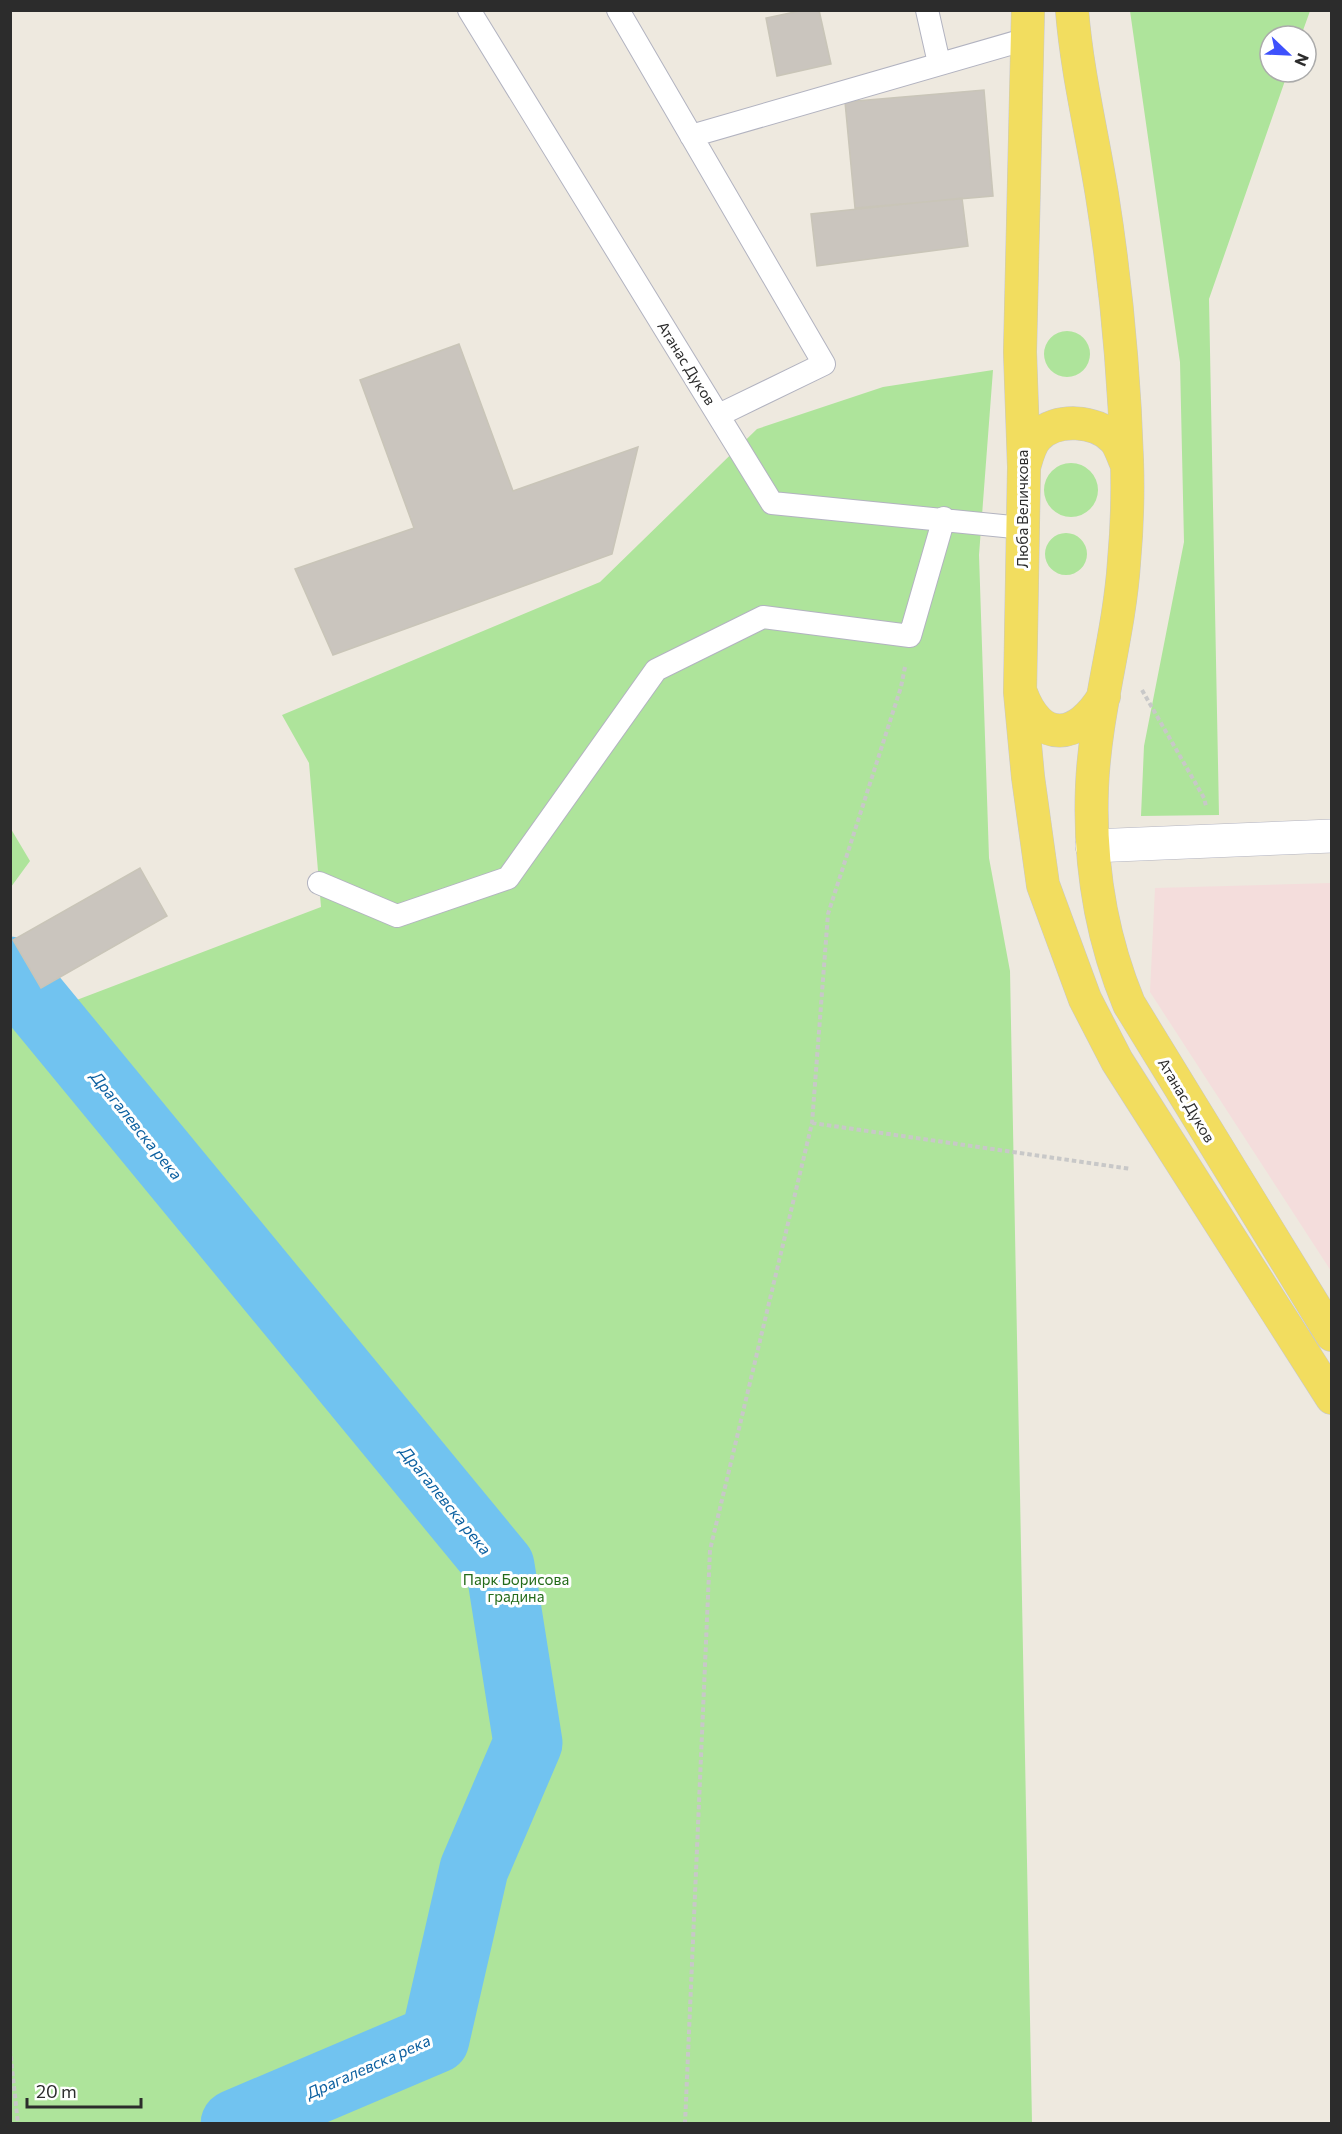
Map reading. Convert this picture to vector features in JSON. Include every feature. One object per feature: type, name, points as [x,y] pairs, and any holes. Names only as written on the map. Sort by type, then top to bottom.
[{"type":"main road","points":[[1072,10],[1075,55],[1102,195],[1122,340],[1127,465],[1124,563],[1092,785],[1092,846]]},
{"type":"main road","name":"Люба Величкова","points":[[1027,25],[1020,352],[1023,467],[1020,692],[1028,777],[1043,885],[1085,999],[1117,1061],[1332,1398]]},
{"type":"main road","points":[[1023,467],[1036,438],[1044,431],[1070,423],[1100,429],[1115,440],[1127,465]]},
{"type":"main road","points":[[1020,692],[1027,709],[1036,721],[1058,731],[1077,728],[1093,714],[1104,696]]},
{"type":"main road","name":"Атанас Дуков","points":[[1092,846],[1105,935],[1129,1004],[1332,1335]]},
{"type":"street","points":[[1092,846],[1332,836]]},
{"type":"lane","name":"Атанас Дуков","points":[[469,10],[772,503],[944,518],[1023,528]]},
{"type":"lane","points":[[618,10],[824,364],[719,415]]},
{"type":"lane","points":[[927,10],[939,63]]},
{"type":"lane","points":[[691,136],[939,63],[1027,25]]},
{"type":"lane","points":[[319,883],[397,916],[508,878],[656,670],[763,617],[910,636],[944,518]]},
{"type":"path","points":[[685,2124],[710,1550],[812,1123],[828,914],[901,687],[910,636]]},
{"type":"path","points":[[1139,684],[1204,798],[1215,841]]},
{"type":"path","points":[[812,1123],[1131,1169]]},
{"type":"path","points":[[10,2049],[18,2124]]},
{"type":"shaded area","points":[[1332,883],[1331,1271],[1150,992],[1155,888]]},
{"type":"green space","points":[[1130,11],[1310,11],[1305,24],[1258,24],[1258,84],[1284,84],[1209,299],[1219,815],[1141,816],[1144,746],[1184,542],[1180,362]]},
{"type":"green space","points":[[1067,331],[1083,338],[1090,354],[1083,370],[1067,377],[1051,370],[1044,354],[1051,338]]},
{"type":"green space","name":"Парк Борисова градина","points":[[993,370],[979,555],[989,858],[1010,971],[1032,2123],[11,2124],[11,1025],[321,907],[309,763],[282,715],[600,582],[757,429],[883,387]]},
{"type":"green space","points":[[1066,463],[1076,463],[1086,467],[1094,475],[1098,490],[1094,505],[1086,513],[1076,517],[1066,517],[1056,513],[1048,505],[1044,495],[1044,485],[1048,475],[1056,467]]},
{"type":"green space","points":[[1066,533],[1081,539],[1087,554],[1081,569],[1066,575],[1051,569],[1045,554],[1051,539]]},
{"type":"green space","points":[[11,829],[30,861],[11,887]]},
{"type":"building","points":[[804,10],[819,10],[831,64],[777,76],[766,18]]},
{"type":"building","points":[[984,90],[993,196],[855,208],[845,102]]},
{"type":"building","points":[[962,198],[968,246],[817,266],[811,214]]},
{"type":"building","points":[[459,344],[513,491],[638,447],[612,554],[333,655],[295,569],[414,528],[360,380]]},
{"type":"building","points":[[140,868],[167,916],[41,988],[13,940]]},
{"type":"waterway","name":"Драгалевска река","points":[[10,971],[500,1566],[528,1743],[474,1869],[435,2039],[235,2124]]}]
